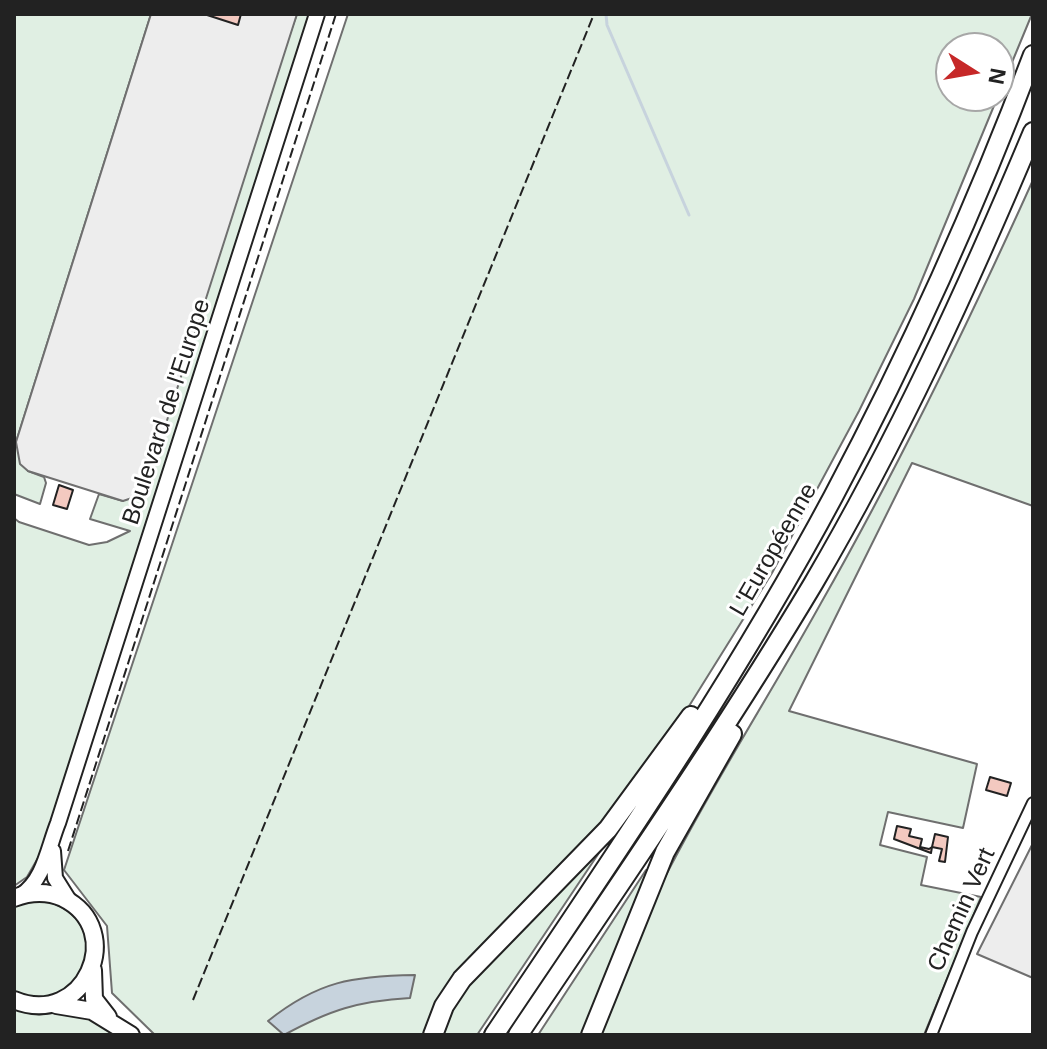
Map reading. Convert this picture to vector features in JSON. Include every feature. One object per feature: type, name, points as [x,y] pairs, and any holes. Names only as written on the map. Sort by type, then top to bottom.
[{"type":"highway","name":"L'Européenne","points":[[494,1035],[699,725],[818,523],[913,338],[997,148],[1033,55]]},
{"type":"highway","name":"L'Européenne","points":[[518,1035],[686,783],[812,584],[873,476],[962,298],[1033,132]]},
{"type":"highway","points":[[433,1035],[444,1006],[462,979],[583,856],[637,791],[679,734],[818,523]]},
{"type":"highway","points":[[591,1035],[665,852],[762,683],[812,584]]},
{"type":"main road","name":"Boulevard de l'Europe","points":[[18,897],[32,886],[39,875],[58,823],[317,14]]},
{"type":"main road","name":"Boulevard de l'Europe","points":[[58,823],[53,868],[58,885],[70,903]]},
{"type":"main road","points":[[18,897],[49,894],[70,903],[81,912],[91,928],[94,941],[91,983],[94,999],[100,1009],[125,1031]]},
{"type":"main road","points":[[51,1004],[79,989],[94,960]]},
{"type":"main road","points":[[14,1000],[32,1006],[51,1004],[83,1008],[125,1031]]},
{"type":"street","name":"Chemin Vert","points":[[931,1035],[967,942],[1033,803]]},
{"type":"green space","points":[[14,14],[151,14],[16,442],[28,471],[44,477],[46,483],[40,504],[14,494]]},
{"type":"green space","points":[[297,14],[312,14],[42,851],[27,877],[14,886],[14,518],[89,545],[107,542],[130,531],[90,519],[99,494],[123,501]]},
{"type":"green space","points":[[348,14],[1032,14],[1015,55],[1015,32],[935,32],[935,112],[991,112],[914,299],[859,411],[772,573],[661,751],[581,849],[462,968],[427,1035],[155,1035],[112,993],[107,926],[64,870]]},
{"type":"green space","points":[[1033,180],[1033,506],[912,463],[789,711],[977,764],[963,828],[888,812],[880,845],[927,857],[921,885],[981,897],[924,1035],[538,1035],[646,870],[665,877],[878,499],[958,341]]},
{"type":"green space","points":[[619,823],[477,1035],[438,1035],[462,987]]},
{"type":"green space","points":[[36,899],[63,908],[80,924],[87,943],[85,963],[75,980],[59,993],[39,998],[14,992],[14,906]]},
{"type":"green space","points":[[14,1007],[35,1014],[79,1012],[92,1017],[114,1035],[14,1035]]},
{"type":"shaded area","points":[[151,14],[297,14],[146,486],[132,498],[123,501],[28,471],[20,464],[16,442]]},
{"type":"shaded area","points":[[1033,843],[1033,978],[977,954]]},
{"type":"shaded area","points":[[415,975],[410,998],[345,1008],[284,1035],[268,1021],[303,997],[337,983]]},
{"type":"building","points":[[204,14],[241,14],[238,25]]},
{"type":"building","points":[[59,485],[73,490],[67,509],[53,505]]},
{"type":"building","points":[[990,777],[1011,783],[1007,796],[986,790]]},
{"type":"building","points":[[897,826],[911,829],[909,836],[922,839],[920,847],[932,847],[931,853],[894,839]]},
{"type":"building","points":[[935,834],[948,837],[945,862],[939,861],[942,849],[932,847]]},
{"type":"waterway","points":[[606,14],[607,25],[689,215]]},
{"type":"fence","points":[[68,851],[336,14]]},
{"type":"fence","points":[[193,1000],[594,14]]}]
